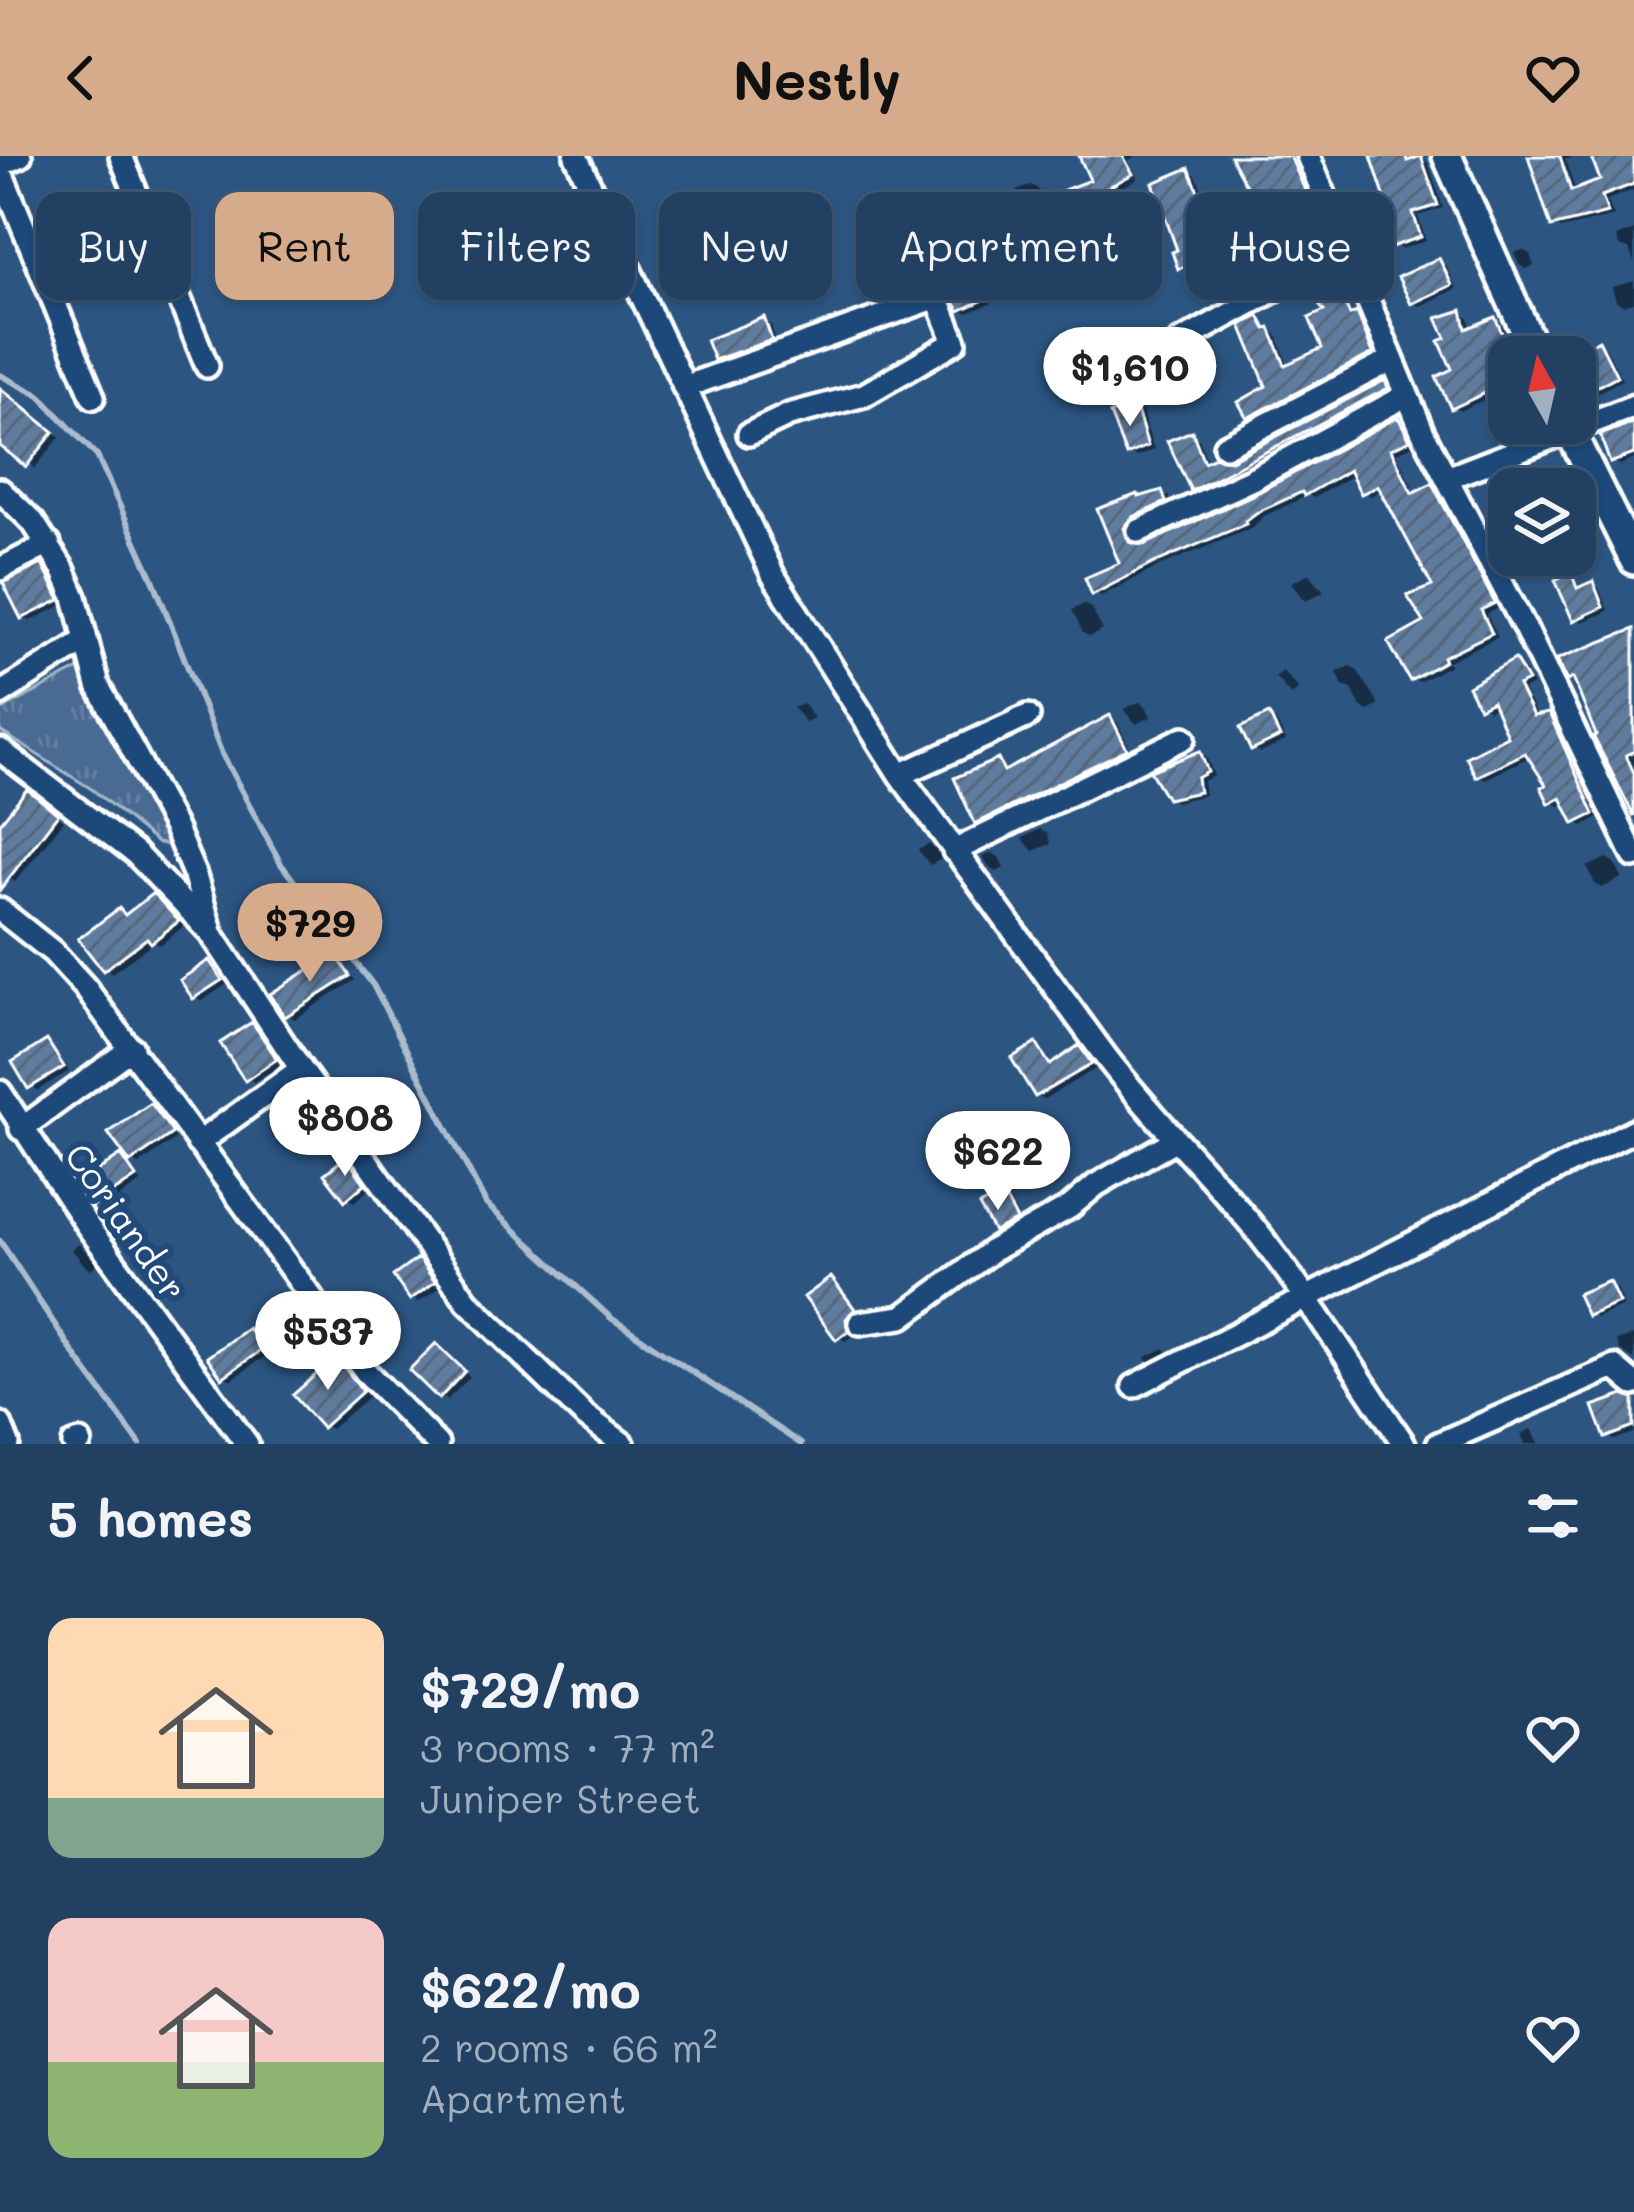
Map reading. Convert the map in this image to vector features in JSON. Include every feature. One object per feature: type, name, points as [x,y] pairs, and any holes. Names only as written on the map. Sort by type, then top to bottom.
[{"type":"main road","points":[[1448,156],[1528,336]]},
{"type":"main road","points":[[1576,444],[1634,560]]},
{"type":"street","points":[[20,156],[0,168],[93,398]]},
{"type":"street","points":[[121,156],[207,366]]},
{"type":"street","points":[[576,156],[772,575],[899,775],[1138,1100],[1250,1223],[1305,1296],[1403,1444]]},
{"type":"street","points":[[1308,156],[1323,192]]},
{"type":"street","points":[[684,387],[937,297],[955,342],[864,395],[789,415],[748,434]]},
{"type":"street","points":[[1154,382],[1160,361],[1178,344],[1257,300]]},
{"type":"street","points":[[1367,300],[1407,395],[1634,856]]},
{"type":"street","points":[[1225,446],[1392,360]]},
{"type":"street","points":[[1139,531],[1252,479],[1407,395]]},
{"type":"street","points":[[1596,417],[1634,406]]},
{"type":"street","points":[[1447,478],[1525,444]]},
{"type":"street","points":[[0,490],[49,544],[75,596],[98,686],[181,843],[211,933]]},
{"type":"street","points":[[0,569],[49,544]]},
{"type":"street","points":[[0,694],[86,640]]},
{"type":"street","points":[[899,775],[1028,716]]},
{"type":"street","points":[[954,851],[1184,738]]},
{"type":"street","points":[[0,750],[136,854],[211,933],[301,1069],[466,1300],[584,1414],[623,1444]]},
{"type":"street","points":[[0,910],[53,952],[131,1048],[366,1372],[437,1444]]},
{"type":"street","points":[[21,1129],[131,1048]]},
{"type":"street","points":[[198,1143],[301,1069]]},
{"type":"street","name":"Coriander","points":[[0,1092],[21,1129],[247,1444]]},
{"type":"street","points":[[1134,1387],[1634,1130]]},
{"type":"street","points":[[860,1323],[902,1317],[993,1250],[1175,1140]]},
{"type":"street","points":[[1438,1444],[1614,1367],[1634,1384]]},
{"type":"street","points":[[0,1424],[8,1444]]},
{"type":"green space","points":[[79,669],[95,710],[171,833],[170,845],[157,843],[93,790],[0,731],[0,711]]},
{"type":"building","points":[[1079,156],[1123,156],[1133,174],[1100,192],[1059,192],[1090,180]]},
{"type":"building","points":[[1230,156],[1290,156],[1306,192],[1249,192]]},
{"type":"building","points":[[1371,156],[1406,156],[1407,161],[1421,156],[1438,205],[1413,213],[1421,237],[1394,246],[1394,192],[1383,192]]},
{"type":"building","points":[[1528,156],[1560,156],[1571,191],[1600,180],[1591,156],[1634,156],[1634,184],[1602,196],[1608,213],[1551,227]]},
{"type":"building","points":[[1189,168],[1198,192],[1186,192],[1186,266],[1178,269],[1162,192],[1156,192],[1153,183]]},
{"type":"building","points":[[1439,258],[1452,285],[1411,304],[1398,277]]},
{"type":"building","points":[[953,300],[984,300],[959,311]]},
{"type":"building","points":[[1343,300],[1350,315],[1357,312],[1373,353],[1247,418],[1238,402],[1266,386],[1241,325],[1259,316],[1266,329],[1270,328],[1285,365],[1322,348],[1309,318],[1324,311],[1320,306]]},
{"type":"building","points":[[1462,310],[1466,329],[1495,317],[1503,336],[1488,336],[1488,392],[1451,409],[1436,377],[1452,369],[1439,341],[1446,338],[1437,318]]},
{"type":"building","points":[[764,317],[772,340],[714,360],[706,340]]},
{"type":"building","points":[[1596,342],[1617,376],[1596,387]]},
{"type":"building","points":[[1385,380],[1388,388],[1191,491],[1167,441],[1192,431],[1204,462],[1215,457],[1231,460]]},
{"type":"building","points":[[0,388],[54,432],[26,467],[0,446]]},
{"type":"building","points":[[1135,404],[1148,446],[1126,455],[1110,414]]},
{"type":"building","points":[[1398,417],[1410,440],[1391,449],[1412,493],[1432,483],[1495,603],[1481,610],[1492,633],[1443,657],[1445,661],[1410,681],[1388,642],[1424,622],[1407,596],[1432,586],[1378,486],[1361,494],[1349,470],[1304,496],[1302,492],[1256,513],[1246,524],[1092,595],[1085,578],[1119,563],[1097,509],[1162,490],[1166,502],[1133,517],[1124,528],[1129,542],[1144,545],[1259,492]]},
{"type":"building","points":[[1634,422],[1634,454],[1610,463],[1600,435]]},
{"type":"building","points":[[42,564],[60,600],[21,619],[3,583]]},
{"type":"building","points":[[1572,576],[1577,588],[1593,581],[1603,607],[1573,621],[1555,580]]},
{"type":"building","points":[[1634,629],[1634,751],[1626,755],[1634,773],[1634,816],[1593,736],[1573,678],[1567,681],[1557,659]]},
{"type":"building","points":[[1515,659],[1528,681],[1518,686],[1533,716],[1549,713],[1594,814],[1574,824],[1561,798],[1549,804],[1541,787],[1546,785],[1525,753],[1476,777],[1466,757],[1507,736],[1492,701],[1479,708],[1468,686]]},
{"type":"building","points":[[1269,714],[1280,737],[1251,751],[1240,728]]},
{"type":"building","points":[[1110,715],[1127,749],[975,824],[954,778],[998,759],[1004,771]]},
{"type":"building","points":[[1200,751],[1208,772],[1197,778],[1199,792],[1167,799],[1150,771]]},
{"type":"building","points":[[27,789],[58,814],[0,890],[0,823]]},
{"type":"building","points":[[153,893],[179,921],[103,971],[78,939],[119,908],[125,915]]},
{"type":"building","points":[[335,953],[350,976],[285,1017],[270,994]]},
{"type":"building","points":[[209,960],[222,980],[193,999],[180,980]]},
{"type":"building","points":[[252,1022],[277,1059],[245,1081],[220,1043]]},
{"type":"building","points":[[47,1040],[64,1067],[28,1089],[12,1062]]},
{"type":"building","points":[[1036,1043],[1050,1065],[1079,1045],[1092,1064],[1035,1097],[1011,1058]]},
{"type":"building","points":[[151,1103],[173,1133],[130,1163],[108,1133]]},
{"type":"building","points":[[121,1155],[136,1177],[95,1205],[80,1183]]},
{"type":"building","points":[[346,1157],[365,1184],[345,1201],[324,1174]]},
{"type":"building","points":[[1003,1194],[1017,1220],[994,1232],[979,1206]]},
{"type":"building","points":[[418,1258],[435,1282],[410,1300],[393,1276]]},
{"type":"building","points":[[831,1277],[855,1309],[846,1319],[848,1331],[836,1340],[804,1297]]},
{"type":"building","points":[[1609,1281],[1619,1303],[1587,1316],[1577,1294]]},
{"type":"building","points":[[248,1328],[263,1349],[222,1378],[207,1357]]},
{"type":"building","points":[[436,1343],[465,1371],[439,1399],[409,1370]]},
{"type":"building","points":[[336,1357],[363,1391],[322,1428],[293,1395]]},
{"type":"building","points":[[1624,1395],[1634,1399],[1634,1427],[1605,1438],[1593,1406]]},
{"type":"waterway","points":[[0,375],[39,395],[97,456],[153,579],[222,754],[281,864],[373,985],[486,1204],[611,1318],[801,1444]]},
{"type":"waterway","points":[[0,1241],[140,1444]]}]
